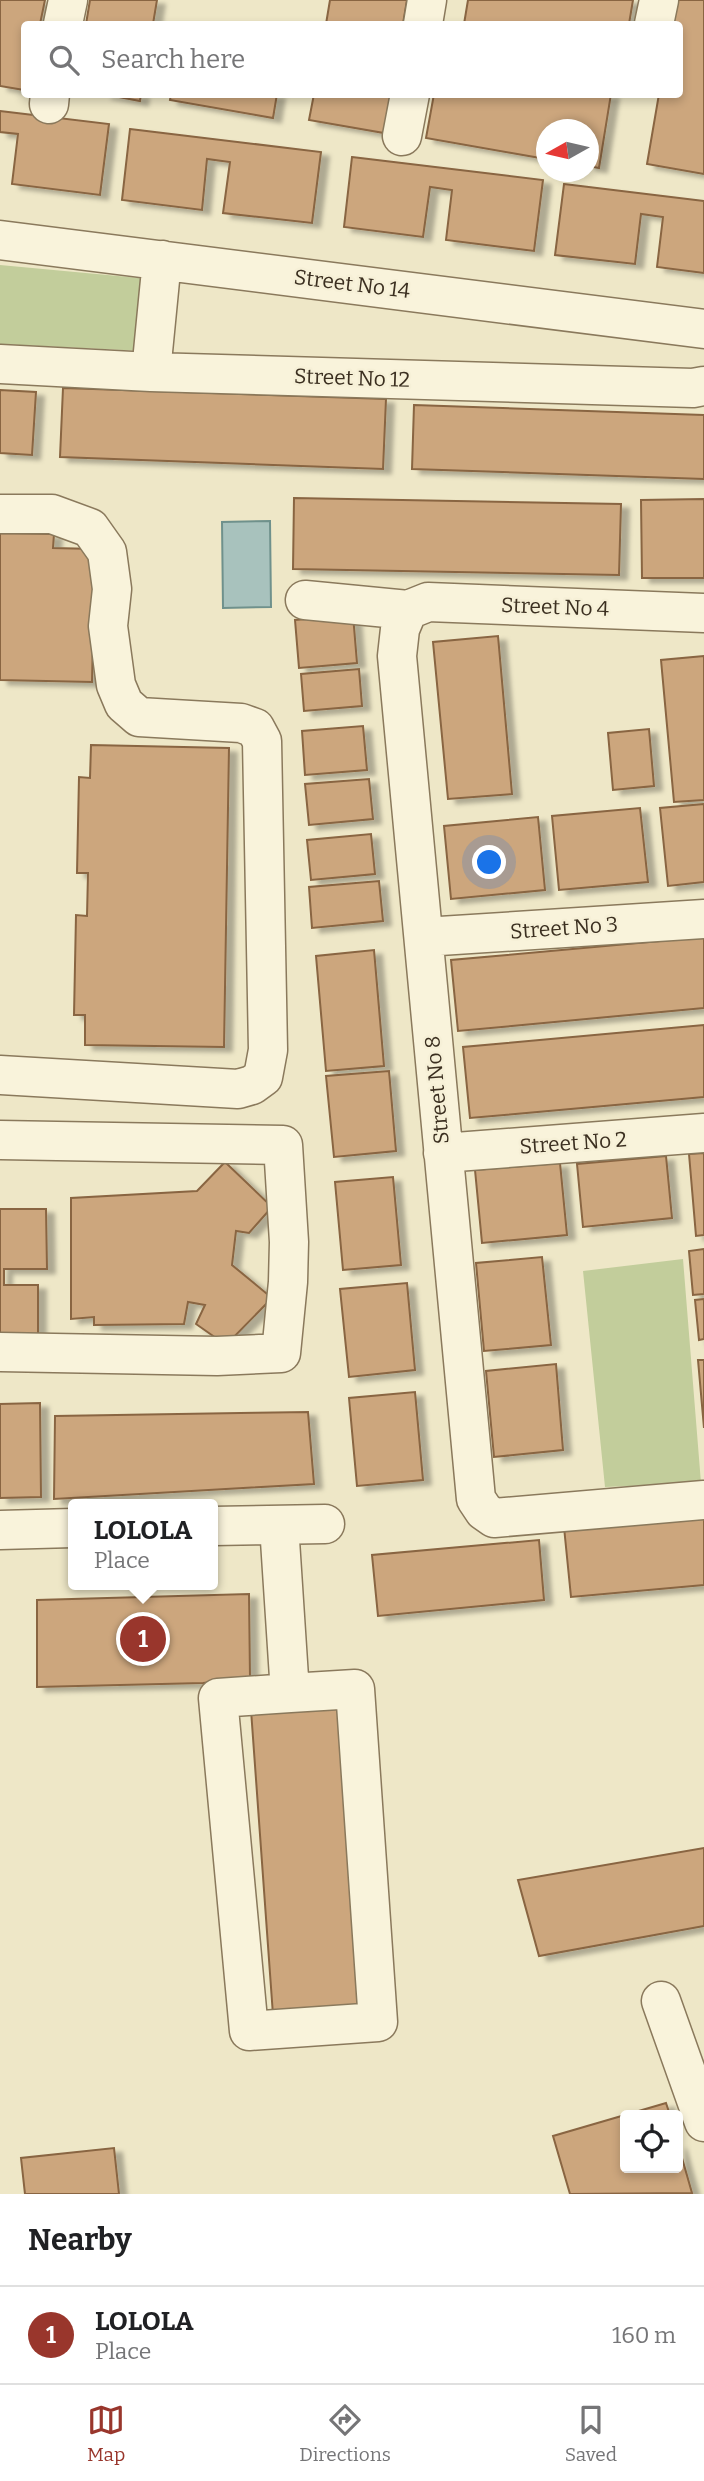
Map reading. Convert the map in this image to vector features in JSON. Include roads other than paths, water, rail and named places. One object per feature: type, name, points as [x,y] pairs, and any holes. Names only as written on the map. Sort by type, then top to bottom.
[{"type":"street","points":[[64,21],[68,0]]},
{"type":"street","points":[[424,21],[427,0]]},
{"type":"street","points":[[655,21],[659,0]]},
{"type":"street","points":[[402,136],[409,98]]},
{"type":"street","name":"Street No 14","points":[[0,240],[704,329]]},
{"type":"street","points":[[151,372],[162,260]]},
{"type":"street","name":"Street No 12","points":[[0,364],[151,372],[679,388],[704,386]]},
{"type":"street","points":[[0,514],[52,514],[90,528],[107,552],[113,589],[108,626],[116,685],[124,705],[139,717],[242,723],[255,729],[262,741],[268,1050],[263,1077],[252,1085],[238,1089],[0,1075]]},
{"type":"street","name":"Street No 4","points":[[305,600],[408,610],[428,602],[704,613]]},
{"type":"street","name":"Street No 8","points":[[408,610],[400,629],[397,656],[477,1499],[484,1511],[494,1518],[704,1500]]},
{"type":"street","name":"Street No 3","points":[[424,937],[704,919]]},
{"type":"street","name":"Street No 2","points":[[443,1153],[704,1133]]},
{"type":"street","points":[[0,1140],[283,1144],[289,1242],[281,1353],[217,1356],[0,1352]]},
{"type":"street","points":[[218,1526],[326,1524]]},
{"type":"street","points":[[279,1525],[290,1693]]},
{"type":"street","points":[[0,1530],[68,1528]]},
{"type":"street","points":[[355,1689],[378,2022],[249,2031],[218,1699],[290,1693],[355,1689]]},
{"type":"street","points":[[661,2001],[704,2122]]},
{"type":"water","points":[[270,521],[271,607],[223,608],[222,522]]},
{"type":"place","name":"LOLOLA","points":[[143,1639]]}]
